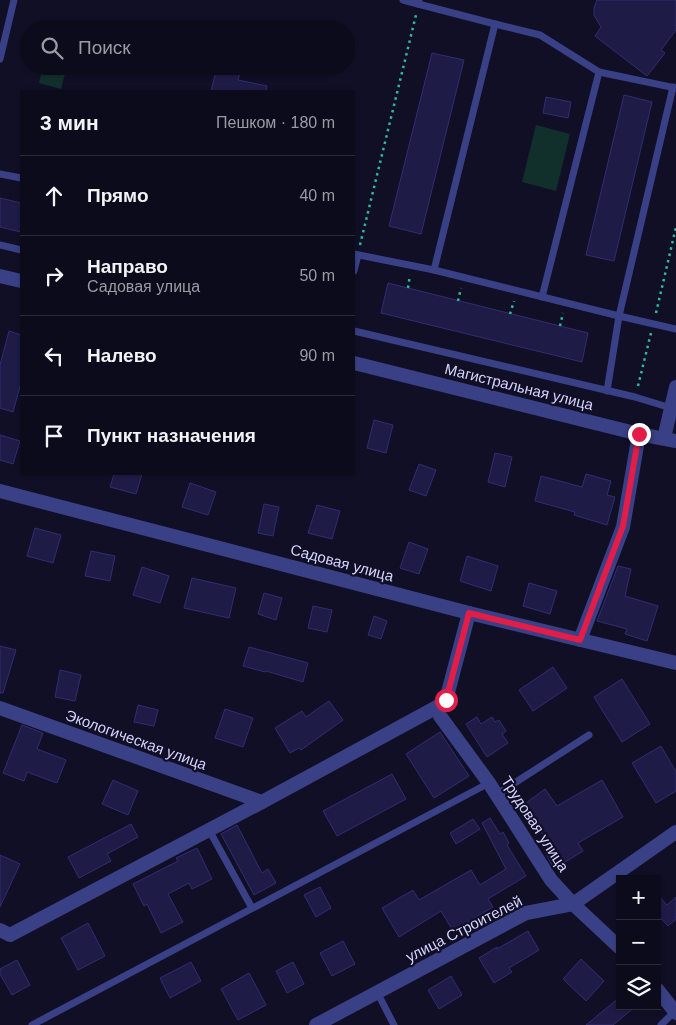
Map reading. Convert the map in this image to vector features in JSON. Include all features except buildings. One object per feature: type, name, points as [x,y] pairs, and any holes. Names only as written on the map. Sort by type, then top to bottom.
[{"type":"street","points":[[0,276],[20,281]]},
{"type":"street","name":"Магистральная улица","points":[[355,363],[639,434],[670,440]]},
{"type":"street","points":[[670,440],[671,408],[676,387]]},
{"type":"street","points":[[580,640],[623,526],[639,434]]},
{"type":"street","name":"Садовая улица","points":[[0,491],[469,613],[676,663]]},
{"type":"street","points":[[3,935],[209,830],[437,707],[446,700],[469,613]]},
{"type":"street","name":"Трудовая улица","points":[[437,707],[440,716],[489,783],[551,880],[573,904],[616,944]]},
{"type":"street","name":"Экологическая улица","points":[[0,708],[262,802]]},
{"type":"street","name":"улица Строителей","points":[[316,1025],[526,913],[573,904],[676,832]]},
{"type":"street","points":[[661,994],[676,1012]]},
{"type":"lane","points":[[0,59],[14,0]]},
{"type":"lane","points":[[403,0],[419,2],[540,35],[599,72],[675,88],[619,316],[607,391]]},
{"type":"lane","points":[[434,270],[496,24]]},
{"type":"lane","points":[[542,297],[599,72]]},
{"type":"lane","points":[[0,174],[20,178]]},
{"type":"lane","points":[[0,245],[20,250]]},
{"type":"lane","points":[[356,254],[434,270],[676,329]]},
{"type":"lane","points":[[355,331],[635,397],[671,408]]},
{"type":"lane","points":[[496,795],[589,735]]},
{"type":"lane","points":[[32,1025],[489,783]]},
{"type":"lane","points":[[209,830],[252,908]]},
{"type":"lane","points":[[377,992],[394,1025]]},
{"type":"lane","points":[[661,1025],[676,1012]]},
{"type":"path","points":[[356,254],[419,2]]},
{"type":"green space","points":[[41,75],[65,75],[61,89],[39,83]]},
{"type":"green space","points":[[536,125],[570,134],[556,191],[522,182]]},
{"type":"route","points":[[446,700],[469,613],[580,640],[623,526],[639,434]]}]
